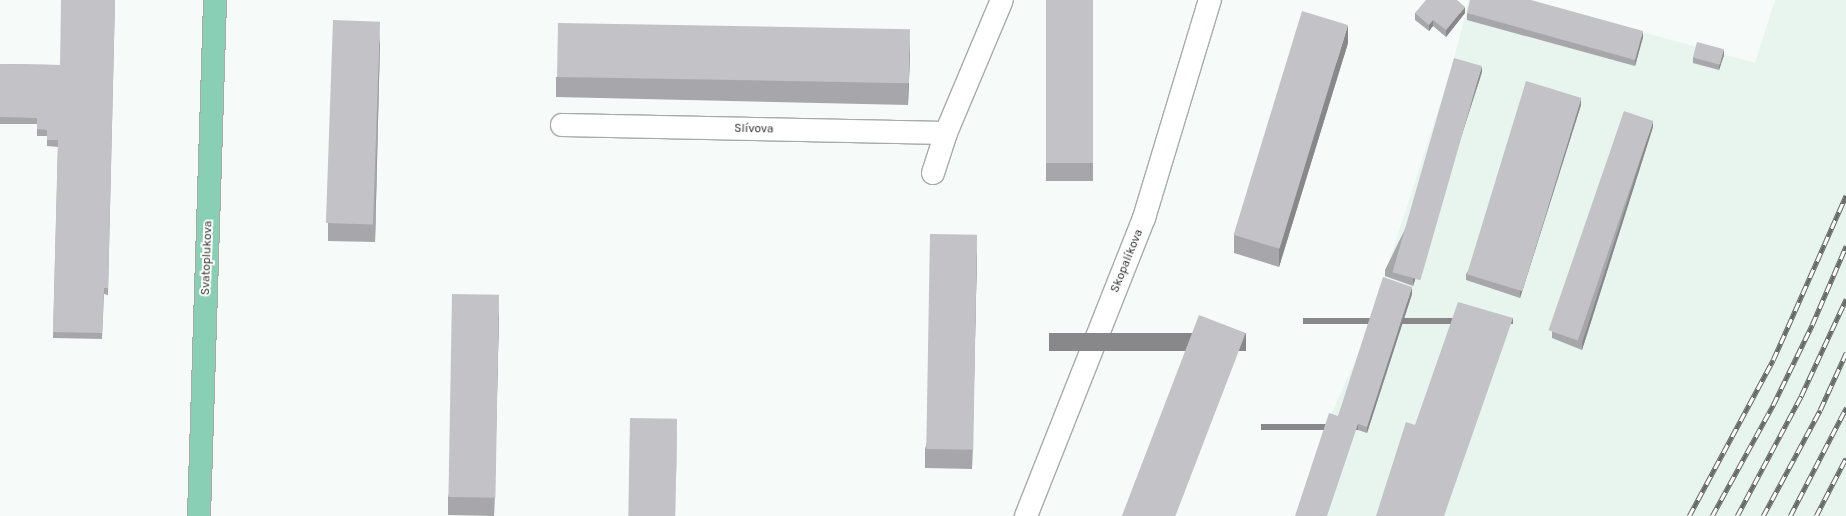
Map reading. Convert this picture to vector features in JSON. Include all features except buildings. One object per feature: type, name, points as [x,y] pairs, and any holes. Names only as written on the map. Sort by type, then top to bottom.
[{"type":"main road","name":"Svatoplukova","points":[[199,516],[215,0]]},
{"type":"street","points":[[933,173],[946,133],[1002,0]]},
{"type":"street","name":"Skopalíkova","points":[[1026,516],[1144,218],[1210,0]]},
{"type":"street","name":"Slívova","points":[[562,125],[946,133]]},
{"type":"shaded area","points":[[1469,0],[1527,0],[1755,63],[1775,0],[1846,0],[1846,516],[1297,516],[1329,419],[1362,346],[1451,70]]},
{"type":"railway","points":[[1689,516],[1773,360],[1846,195]]},
{"type":"railway","points":[[1712,516],[1773,405],[1812,325],[1846,246]]},
{"type":"railway","points":[[1737,516],[1801,396],[1846,299]]},
{"type":"railway","points":[[1763,516],[1820,410],[1846,353]]},
{"type":"railway","points":[[1790,516],[1846,408]]},
{"type":"railway","points":[[1816,516],[1846,458]]}]
